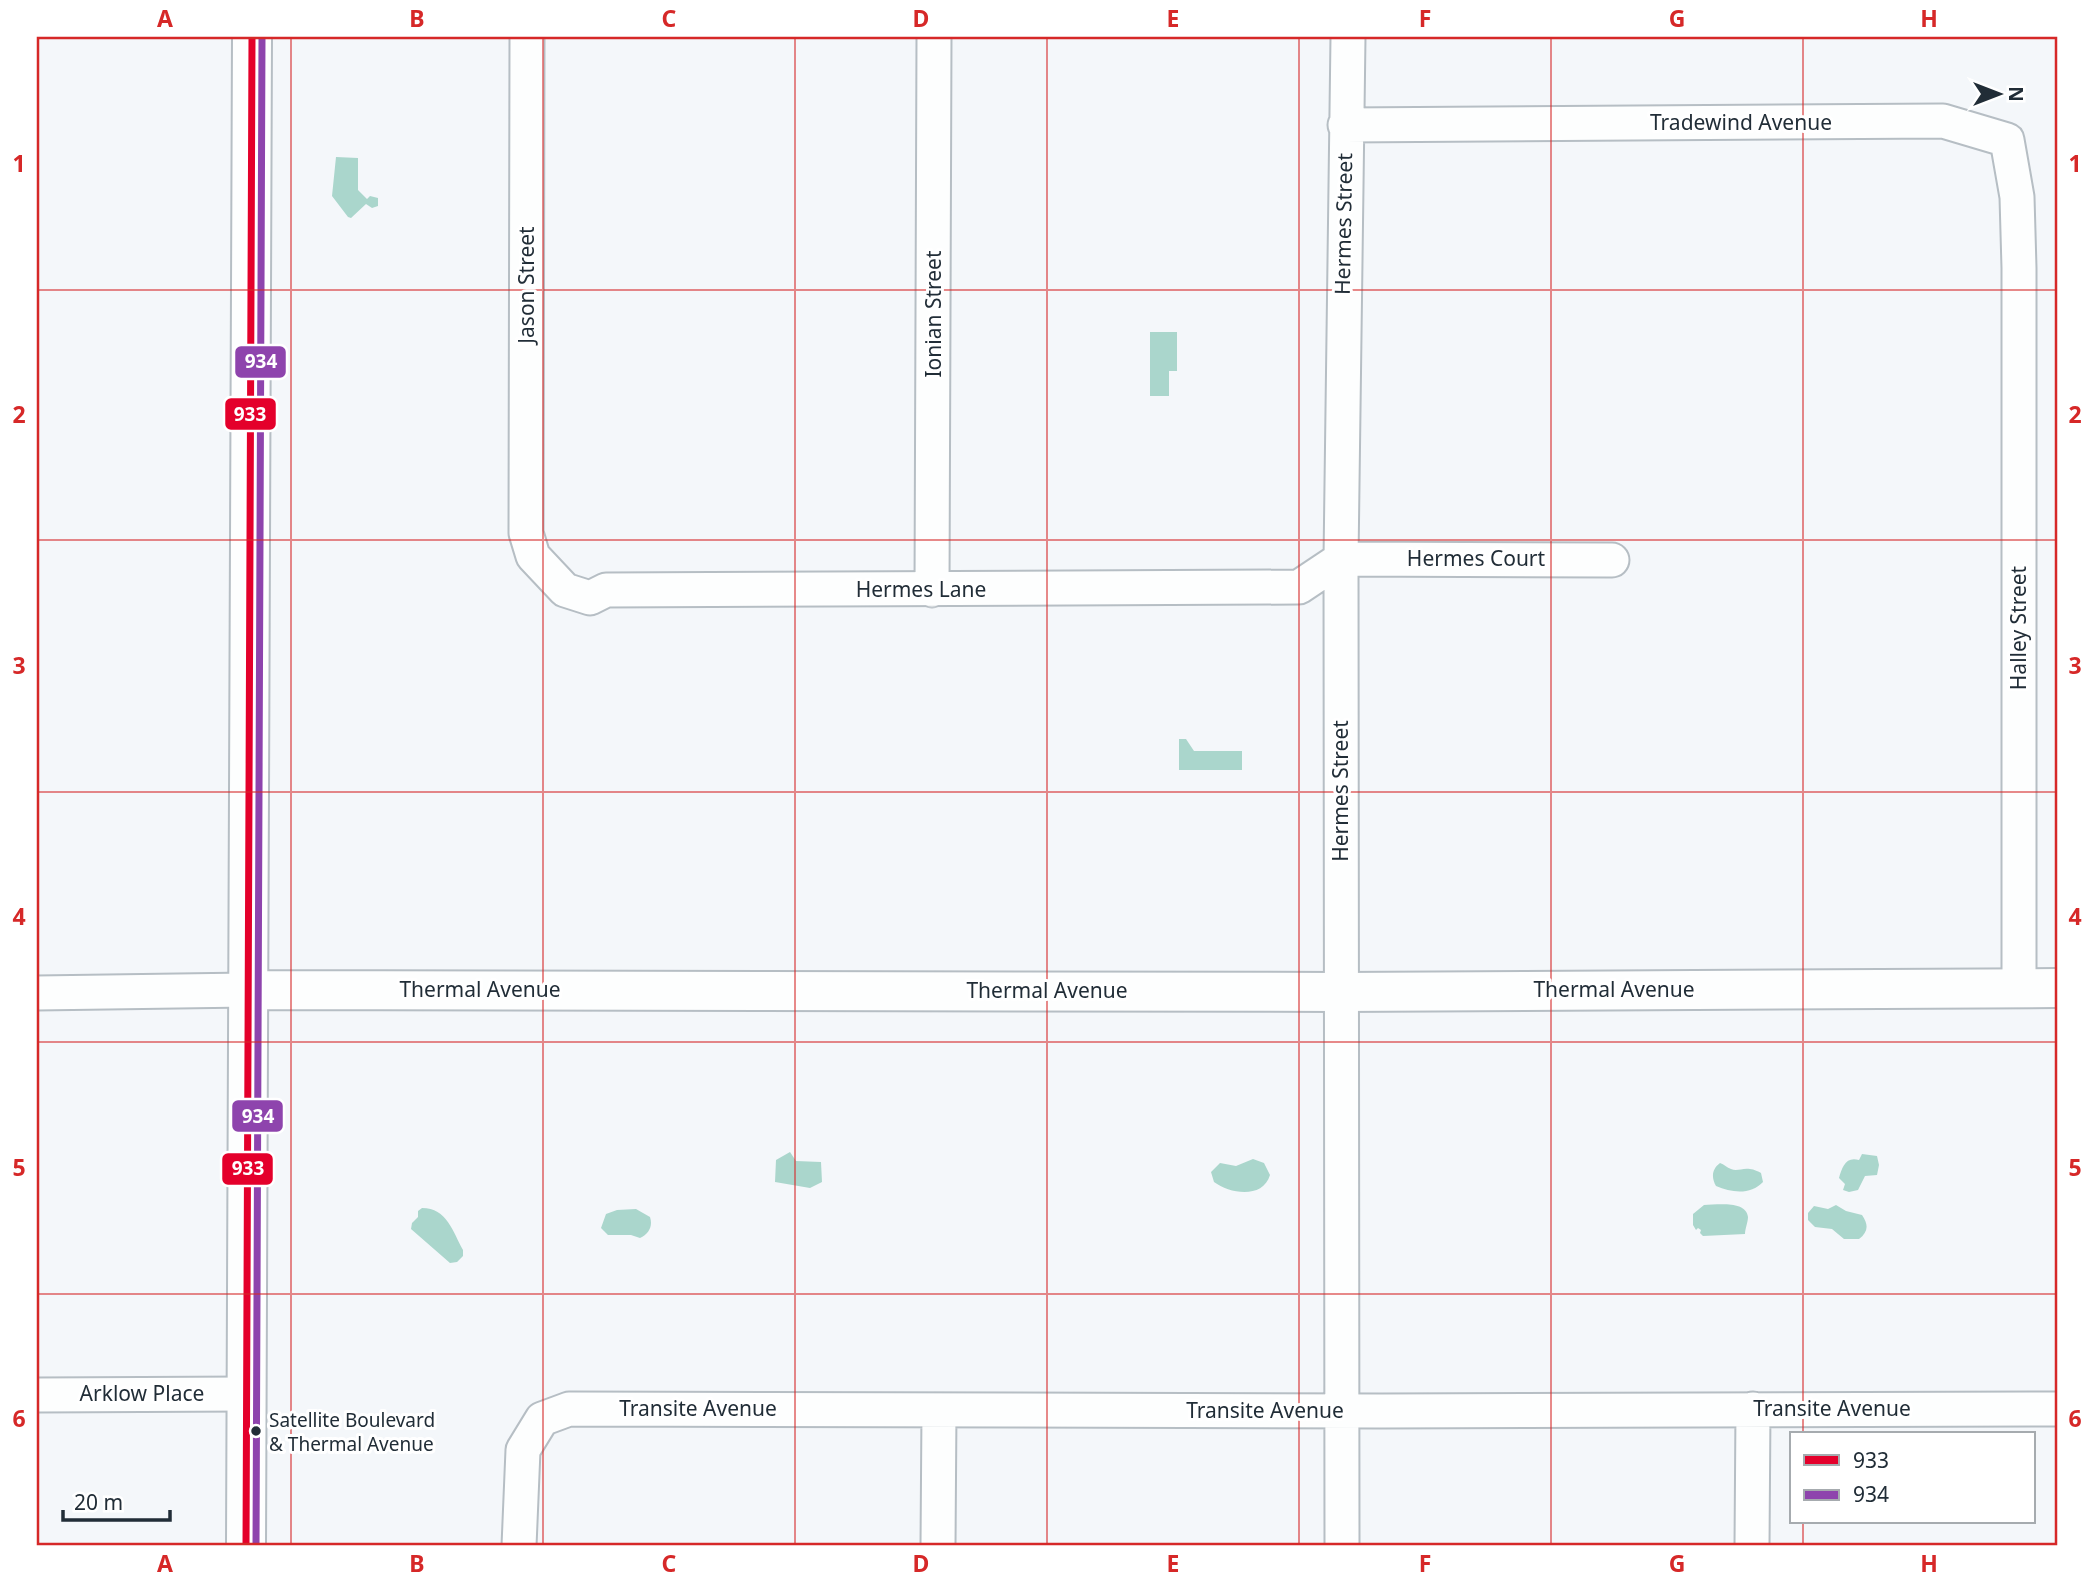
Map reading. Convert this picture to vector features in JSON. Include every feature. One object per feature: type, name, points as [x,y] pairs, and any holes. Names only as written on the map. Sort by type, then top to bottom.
[{"type":"street","points":[[246,1546],[252,37]]},
{"type":"street","name":"Jason Street","points":[[526,533],[527,37]]},
{"type":"street","name":"Ionian Street","points":[[932,590],[934,37]]},
{"type":"street","name":"Hermes Street","points":[[1342,1546],[1341,559],[1348,37]]},
{"type":"street","name":"Tradewind Avenue","points":[[1345,125],[1943,121],[2007,140],[2017,197],[2019,268]]},
{"type":"street","name":"Halley Street","points":[[2019,268],[2019,988]]},
{"type":"street","name":"Hermes Lane","points":[[526,533],[533,556],[565,590],[590,598],[606,590],[1299,587],[1341,559]]},
{"type":"street","name":"Hermes Court","points":[[1341,559],[1612,560]]},
{"type":"street","name":"Thermal Avenue","points":[[37,993],[248,990],[1341,992],[2057,988]]},
{"type":"street","name":"Arklow Place","points":[[37,1395],[247,1394]]},
{"type":"street","name":"Transite Avenue","points":[[519,1546],[523,1450],[542,1419],[569,1409],[2057,1409]]},
{"type":"street","points":[[1752,1546],[1753,1409]]},
{"type":"street","points":[[938,1546],[939,1410]]},
{"type":"shaded area","points":[[336,157],[358,158],[358,190],[367,199],[370,196],[378,198],[378,206],[372,208],[366,204],[351,218],[348,217],[332,196]]},
{"type":"shaded area","points":[[1150,332],[1177,332],[1177,371],[1169,371],[1169,396],[1150,396]]},
{"type":"shaded area","points":[[1179,739],[1186,739],[1194,751],[1242,751],[1242,770],[1179,770]]},
{"type":"shaded area","points":[[790,1152],[796,1161],[821,1162],[822,1182],[810,1188],[775,1182],[776,1160]]},
{"type":"shaded area","points":[[1862,1154],[1877,1156],[1877,1175],[1865,1176],[1858,1190],[1843,1190],[1845,1184],[1839,1178],[1843,1166],[1848,1161],[1859,1160]]},
{"type":"shaded area","points":[[1253,1159],[1264,1163],[1270,1175],[1261,1188],[1237,1191],[1214,1182],[1211,1172],[1220,1163],[1236,1166]]},
{"type":"shaded area","points":[[1720,1163],[1734,1170],[1755,1170],[1761,1173],[1763,1182],[1747,1191],[1716,1186],[1713,1173]]},
{"type":"shaded area","points":[[1704,1205],[1742,1208],[1748,1217],[1745,1234],[1703,1236],[1701,1230],[1696,1230],[1693,1225],[1693,1214]]},
{"type":"shaded area","points":[[1836,1205],[1862,1215],[1866,1228],[1859,1239],[1844,1239],[1832,1229],[1815,1227],[1808,1220],[1808,1213],[1814,1206],[1828,1209]]},
{"type":"shaded area","points":[[422,1208],[438,1212],[448,1222],[463,1250],[463,1256],[457,1262],[450,1263],[411,1229],[412,1223],[418,1217],[418,1211]]},
{"type":"shaded area","points":[[636,1209],[651,1220],[648,1232],[640,1238],[631,1235],[608,1235],[601,1228],[606,1214],[617,1210]]},
{"type":"transit line","name":"933","points":[[246,1546],[252,37]]},
{"type":"transit line","name":"934","points":[[256,1546],[262,37]]},
{"type":"place","name":"Satellite Boulevard & Thermal Avenue","points":[[256,1431]]}]
